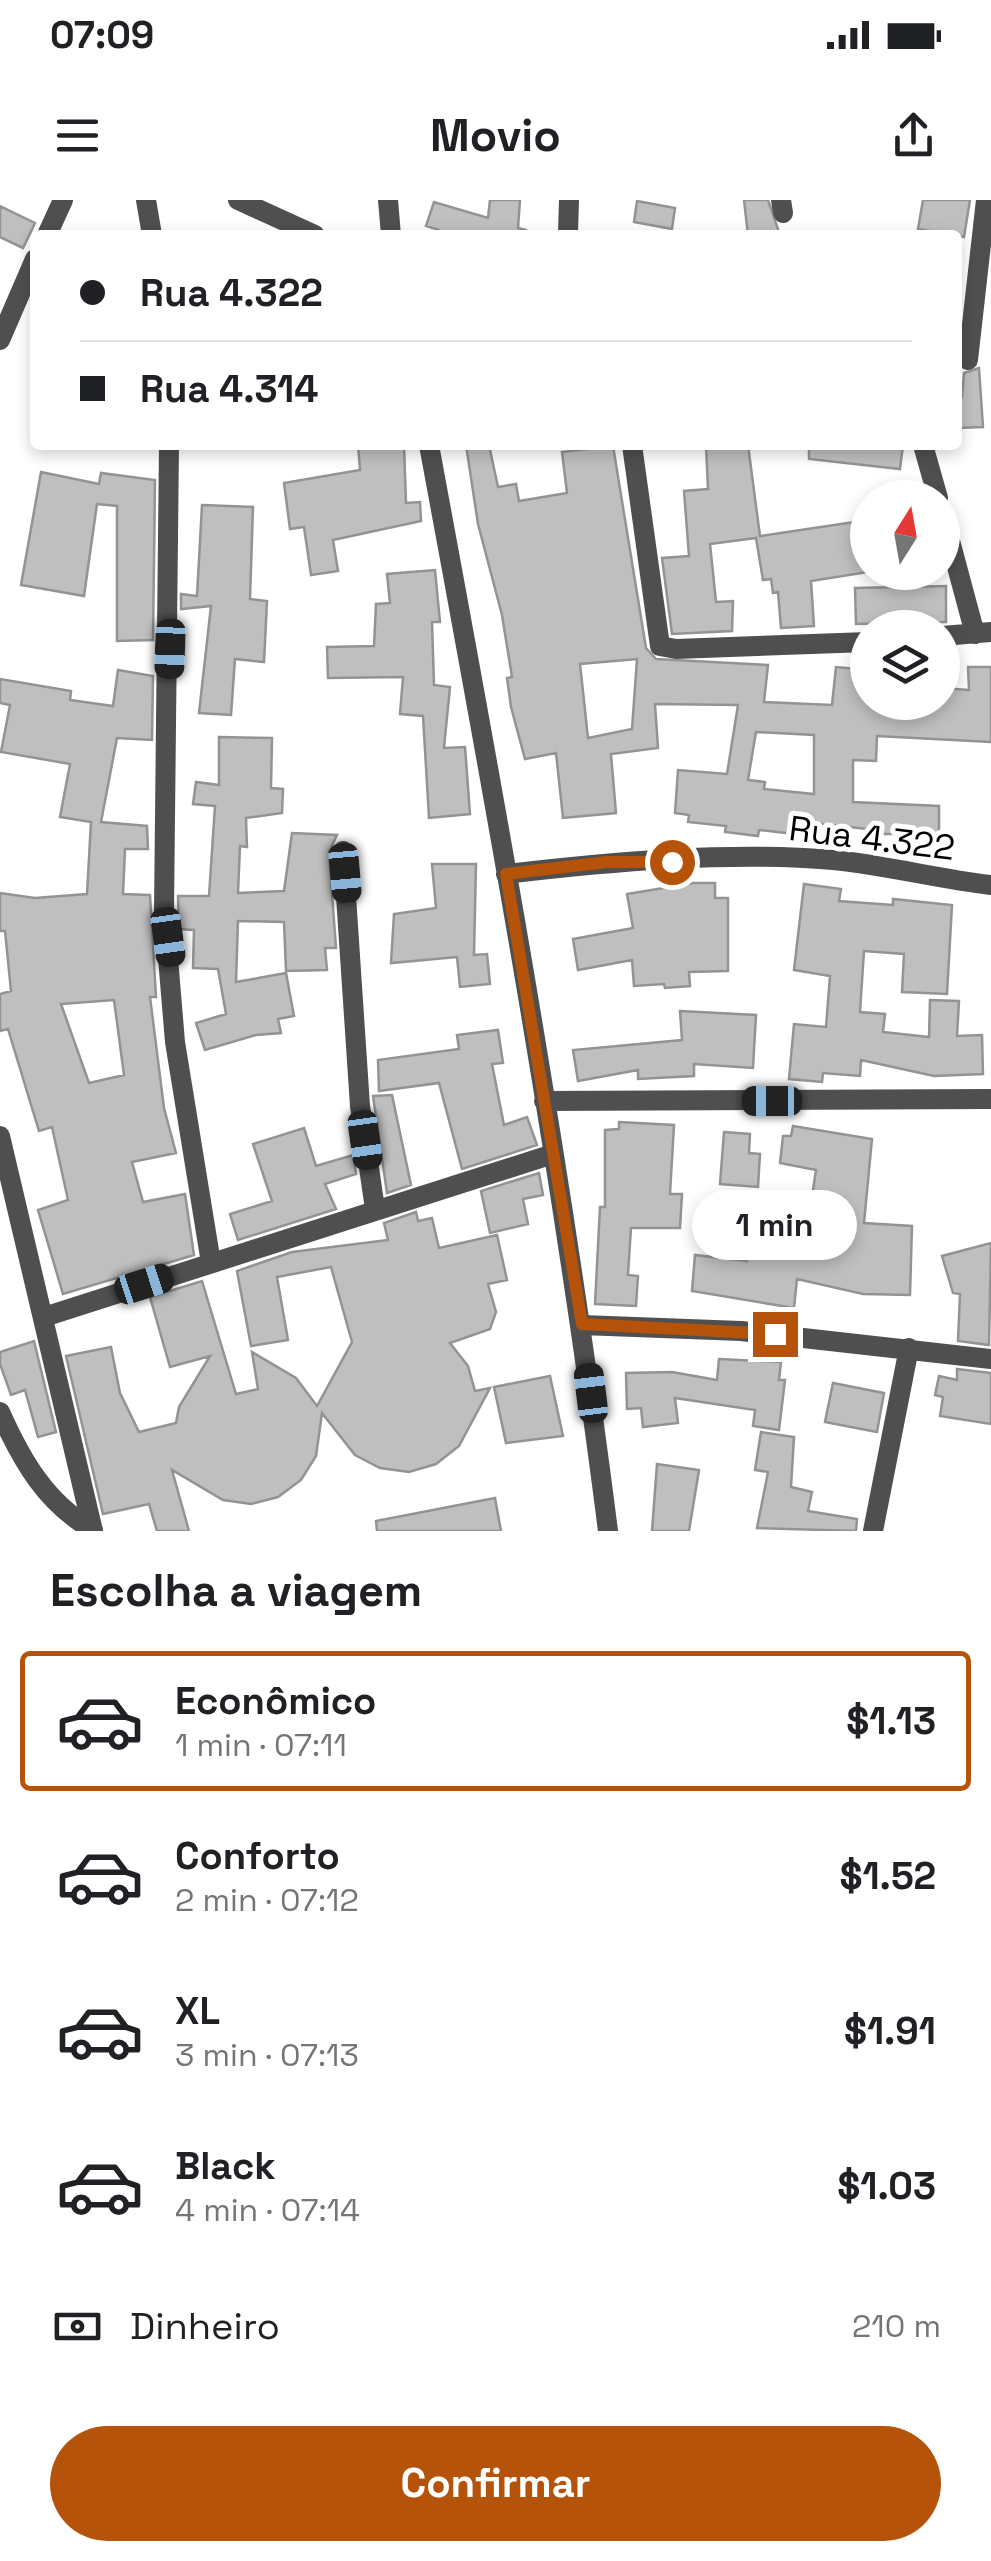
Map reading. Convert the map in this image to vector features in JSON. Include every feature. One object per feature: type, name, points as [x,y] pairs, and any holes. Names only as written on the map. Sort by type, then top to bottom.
[{"type":"street","points":[[48,230],[63,200]]},
{"type":"street","points":[[146,200],[151,230]]},
{"type":"street","points":[[238,200],[304,230]]},
{"type":"street","points":[[388,200],[391,230]]},
{"type":"street","points":[[568,230],[569,200]]},
{"type":"street","points":[[986,200],[963,359],[991,362]]},
{"type":"street","points":[[0,340],[30,271]]},
{"type":"street","points":[[170,450],[164,910],[176,1042],[211,1262]]},
{"type":"street","points":[[430,450],[582,1324],[608,1531]]},
{"type":"street","points":[[633,450],[660,646],[676,649],[850,643]]},
{"type":"street","points":[[924,450],[933,480]]},
{"type":"street","points":[[960,565],[983,633]]},
{"type":"street","points":[[343,851],[360,1106],[375,1209]]},
{"type":"street","name":"Rua 4.322","points":[[506,874],[607,862],[771,858],[833,860],[991,885]]},
{"type":"street","points":[[544,1102],[991,1099]]},
{"type":"street","points":[[0,1136],[93,1531]]},
{"type":"street","points":[[44,1317],[553,1154]]},
{"type":"street","points":[[582,1324],[742,1331],[991,1359]]},
{"type":"street","points":[[873,1531],[909,1348]]},
{"type":"street","points":[[0,1412],[15,1446],[65,1522],[93,1531]]},
{"type":"building","points":[[490,200],[520,200],[518,228],[526,230],[439,230],[426,226],[434,202],[488,218]]},
{"type":"building","points":[[744,200],[768,200],[778,230],[747,230]]},
{"type":"building","points":[[923,200],[970,200],[964,237],[962,230],[918,229]]},
{"type":"building","points":[[637,201],[675,208],[672,229],[634,222]]},
{"type":"building","points":[[0,206],[35,223],[23,248],[0,237]]},
{"type":"building","points":[[979,368],[983,427],[962,428],[964,373]]},
{"type":"building","points":[[358,450],[404,450],[406,503],[420,502],[421,521],[333,540],[338,571],[311,575],[304,527],[290,529],[284,483],[360,470]]},
{"type":"building","points":[[467,450],[490,450],[498,487],[516,484],[519,501],[567,493],[562,452],[614,450],[646,648],[656,659],[768,665],[764,702],[832,705],[836,667],[850,668],[850,720],[960,720],[960,689],[969,690],[968,667],[991,667],[991,742],[877,736],[876,761],[853,760],[853,802],[939,806],[939,834],[866,834],[867,829],[805,822],[804,835],[759,830],[758,836],[725,832],[726,826],[688,822],[689,815],[675,813],[678,770],[727,774],[738,705],[655,704],[658,748],[611,754],[616,813],[563,818],[556,753],[525,759],[511,707],[507,678],[512,677],[502,615],[478,524]],"holes":[[[637,659],[632,729],[588,738],[580,664]],[[756,732],[814,735],[814,794],[764,789],[765,782],[748,780]]]},
{"type":"building","points":[[706,450],[749,450],[760,536],[850,523],[850,575],[811,581],[814,626],[781,628],[778,592],[773,593],[771,579],[763,580],[756,538],[710,544],[716,602],[733,601],[732,631],[672,634],[662,558],[689,556],[684,491],[708,489]]},
{"type":"building","points":[[809,450],[902,450],[900,469],[809,459]]},
{"type":"building","points":[[41,472],[99,484],[101,473],[155,480],[153,640],[117,641],[117,506],[97,504],[84,596],[21,585]]},
{"type":"building","points":[[202,505],[253,507],[250,599],[267,601],[264,662],[235,659],[231,715],[199,713],[211,606],[181,609],[181,594],[197,596]]},
{"type":"building","points":[[435,570],[440,622],[432,622],[434,685],[450,687],[444,748],[465,747],[470,814],[429,818],[423,716],[400,714],[403,677],[328,678],[327,647],[374,646],[376,604],[390,603],[387,574]]},
{"type":"building","points":[[855,590],[946,590],[946,610],[856,610]]},
{"type":"building","points":[[118,670],[153,676],[152,740],[117,738],[101,822],[147,826],[148,849],[125,849],[123,894],[150,895],[156,997],[150,997],[164,1108],[176,1153],[132,1162],[143,1202],[185,1194],[194,1255],[63,1294],[38,1210],[68,1200],[52,1127],[39,1131],[8,1029],[0,1031],[0,994],[11,991],[5,931],[0,931],[0,893],[35,898],[87,894],[91,822],[60,817],[70,764],[1,752],[10,705],[0,703],[0,679],[71,691],[70,700],[113,706]],"holes":[[[114,1000],[124,1075],[89,1083],[61,1004]]]},
{"type":"building","points":[[219,737],[272,738],[271,788],[283,789],[282,813],[246,818],[247,847],[240,846],[238,893],[284,891],[292,833],[337,835],[329,852],[336,948],[325,948],[327,970],[286,971],[284,922],[238,921],[236,982],[286,973],[294,1016],[278,1019],[281,1033],[256,1035],[205,1050],[196,1023],[226,1014],[218,969],[193,968],[194,930],[179,929],[178,896],[209,896],[215,806],[193,804],[196,782],[219,785]]},
{"type":"building","points":[[432,864],[476,864],[474,955],[487,954],[490,984],[460,987],[457,957],[391,963],[394,914],[436,908]]},
{"type":"building","points":[[715,883],[715,898],[728,898],[728,971],[689,972],[690,986],[665,988],[664,984],[634,986],[632,960],[578,970],[573,939],[633,928],[627,894]]},
{"type":"building","points":[[804,884],[841,889],[839,901],[893,905],[893,899],[952,905],[947,994],[902,992],[904,954],[864,951],[860,1012],[885,1014],[883,1032],[929,1037],[930,1000],[959,1001],[957,1036],[982,1035],[983,1074],[934,1076],[861,1060],[860,1076],[823,1073],[822,1082],[789,1079],[794,1024],[826,1027],[830,976],[794,970]]},
{"type":"building","points":[[680,1011],[756,1015],[753,1068],[694,1064],[694,1076],[638,1079],[638,1070],[578,1081],[573,1050],[682,1040]]},
{"type":"building","points":[[498,1030],[503,1063],[492,1064],[504,1125],[527,1117],[537,1145],[462,1169],[439,1083],[379,1091],[378,1060],[459,1049],[457,1035]]},
{"type":"building","points":[[392,1095],[411,1185],[387,1193],[373,1096]]},
{"type":"building","points":[[619,1122],[674,1125],[670,1194],[682,1194],[680,1228],[631,1228],[628,1275],[638,1276],[636,1306],[595,1304],[600,1207],[605,1207],[605,1130],[619,1129]]},
{"type":"building","points":[[793,1126],[872,1139],[864,1223],[912,1226],[910,1295],[863,1294],[797,1279],[794,1308],[692,1291],[695,1255],[747,1261],[748,1251],[803,1256],[816,1170],[780,1163],[783,1136],[791,1136]]},
{"type":"building","points":[[304,1128],[316,1166],[353,1155],[356,1174],[325,1184],[336,1209],[238,1240],[230,1214],[272,1201],[253,1144]]},
{"type":"building","points":[[724,1132],[750,1134],[749,1153],[760,1154],[758,1187],[720,1184]]},
{"type":"building","points":[[539,1173],[543,1195],[523,1199],[528,1224],[490,1233],[481,1191]]},
{"type":"building","points":[[416,1212],[418,1221],[432,1218],[439,1248],[497,1235],[507,1280],[488,1284],[496,1312],[490,1329],[450,1343],[468,1366],[475,1391],[490,1388],[459,1446],[436,1464],[409,1472],[380,1468],[355,1455],[322,1413],[316,1456],[301,1480],[278,1497],[251,1504],[223,1500],[172,1470],[189,1531],[157,1531],[149,1504],[103,1514],[66,1356],[111,1347],[120,1393],[139,1432],[176,1423],[179,1407],[210,1356],[170,1367],[150,1297],[202,1281],[236,1394],[258,1389],[252,1352],[296,1378],[317,1406],[352,1342],[331,1267],[277,1277],[288,1340],[251,1346],[237,1271],[292,1252],[388,1240],[384,1223]]},
{"type":"building","points":[[991,1243],[989,1345],[958,1341],[960,1294],[953,1293],[942,1256]]},
{"type":"building","points":[[34,1341],[56,1432],[38,1437],[25,1390],[11,1395],[0,1364],[0,1352]]},
{"type":"building","points":[[719,1359],[781,1362],[779,1380],[785,1380],[779,1430],[753,1426],[755,1410],[675,1398],[678,1423],[643,1427],[641,1408],[627,1409],[626,1373],[672,1372],[717,1380]]},
{"type":"building","points":[[957,1369],[991,1373],[991,1424],[940,1416],[943,1397],[935,1395],[939,1376],[957,1380]]},
{"type":"building","points":[[550,1376],[563,1436],[506,1443],[494,1387]]},
{"type":"building","points":[[833,1383],[884,1393],[877,1432],[825,1422]]},
{"type":"building","points":[[761,1432],[794,1437],[791,1487],[812,1492],[808,1511],[857,1519],[856,1531],[757,1528],[768,1472],[755,1470]]},
{"type":"building","points":[[657,1464],[699,1470],[689,1531],[652,1531]]},
{"type":"building","points":[[495,1498],[501,1531],[377,1531],[376,1521]]},
{"type":"route","points":[[672,862],[607,862],[506,874],[582,1324],[775,1334]]}]
